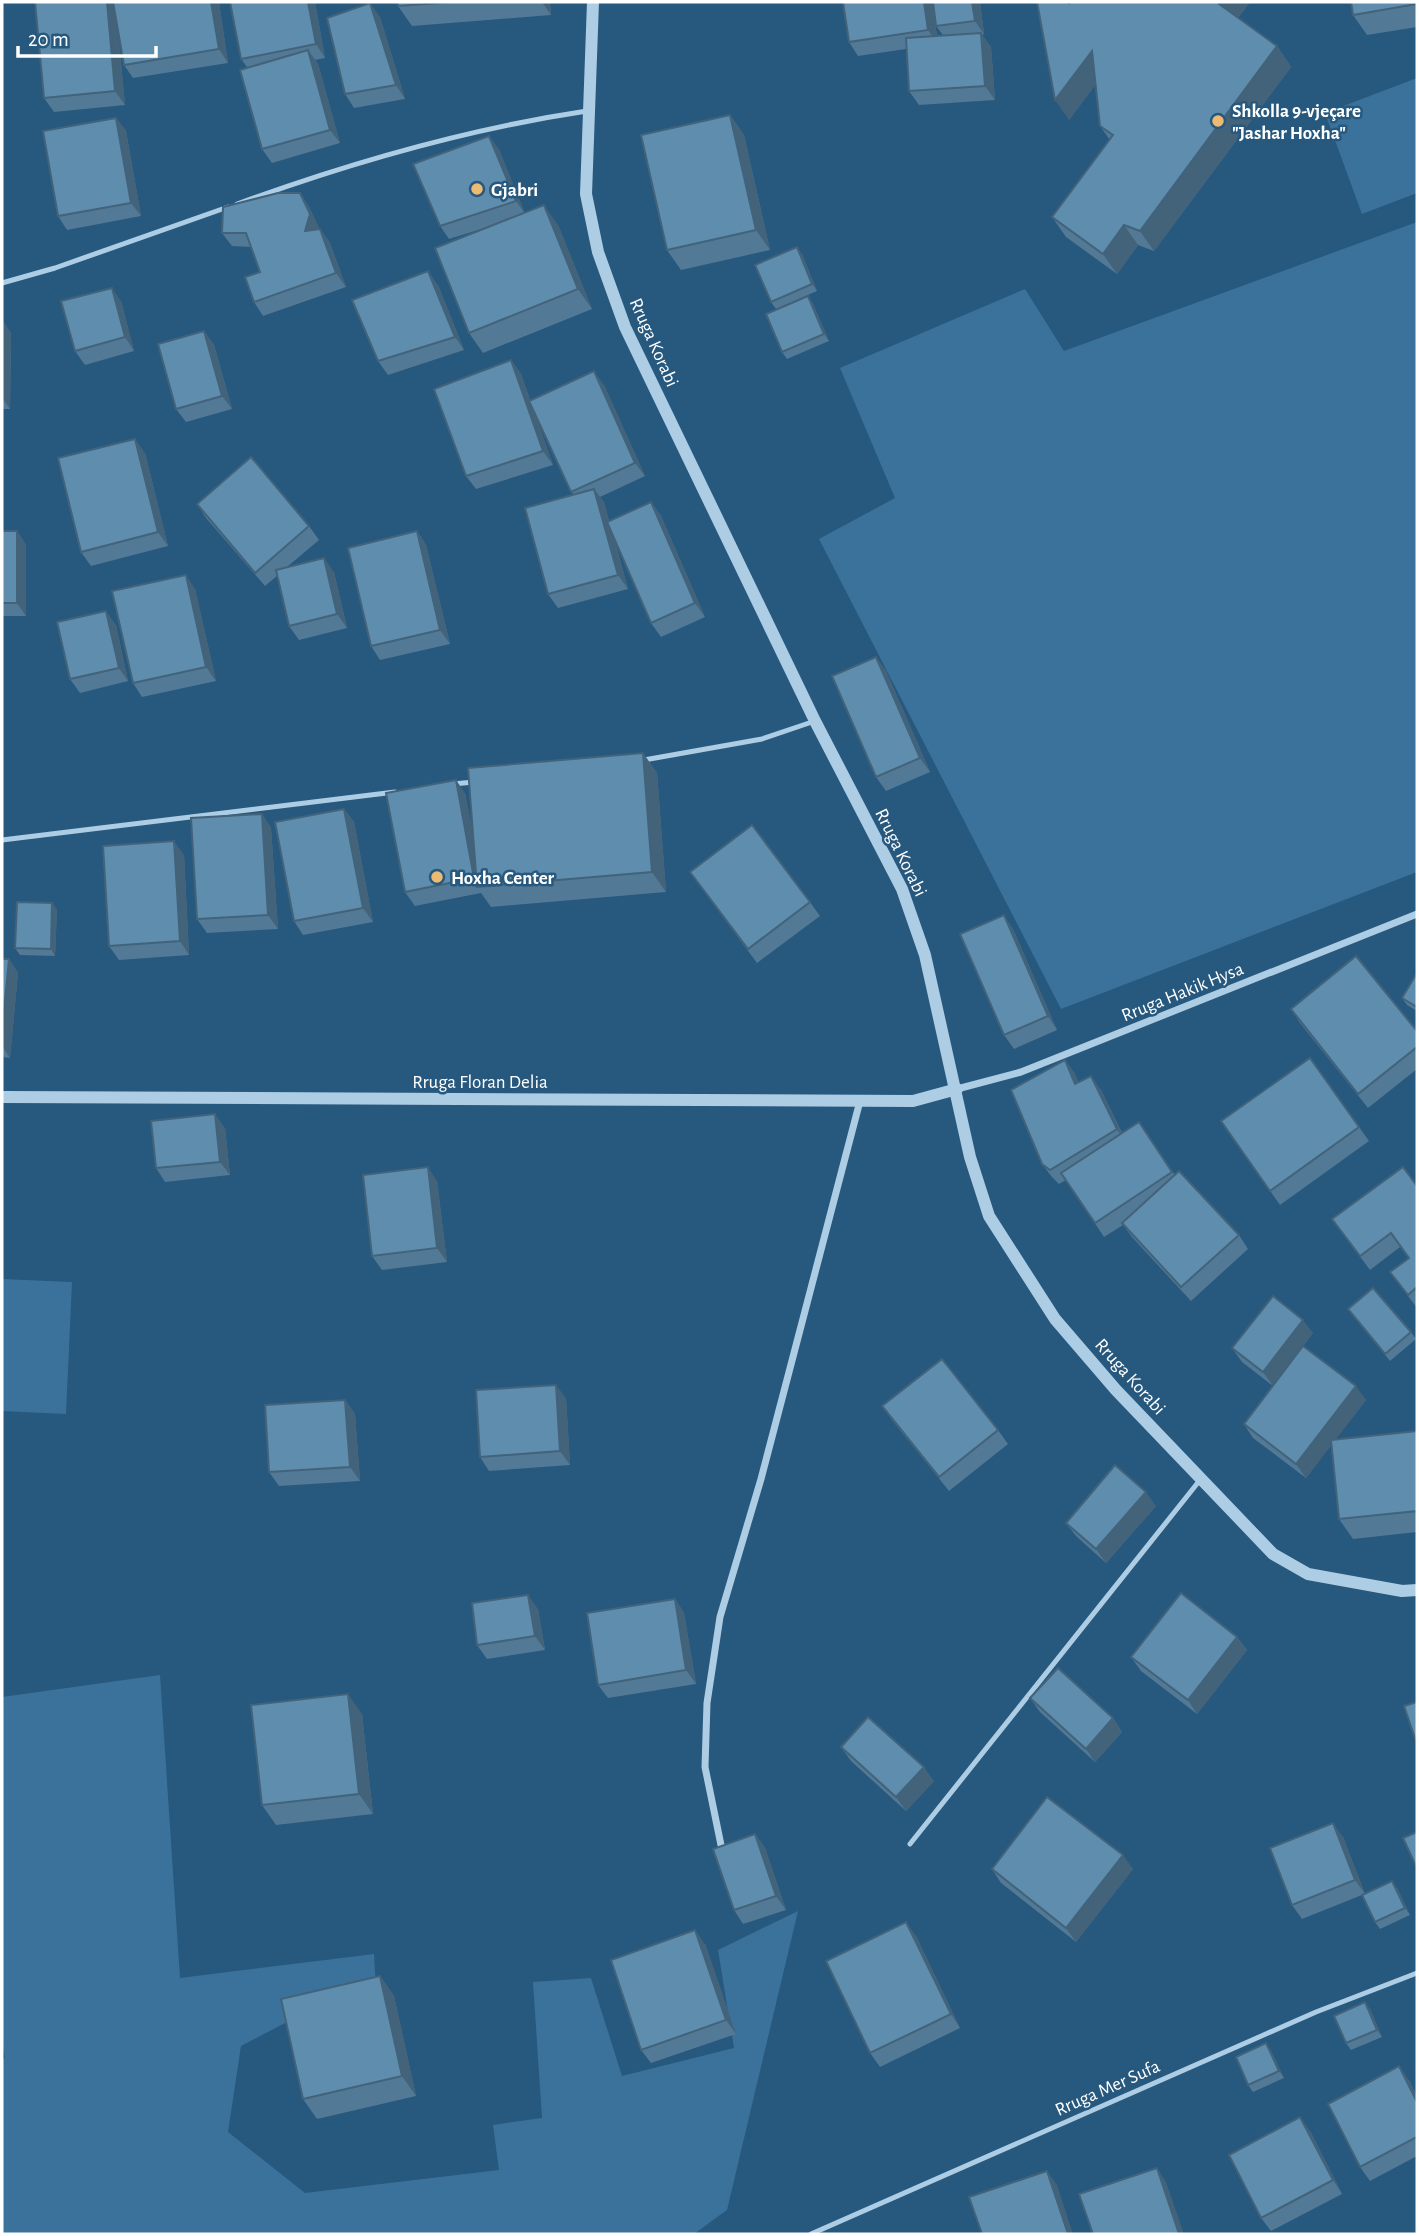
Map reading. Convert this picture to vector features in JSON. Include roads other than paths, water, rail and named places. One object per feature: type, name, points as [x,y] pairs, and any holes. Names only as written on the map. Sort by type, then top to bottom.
[{"type":"street","name":"Rruga Korabi","points":[[593,2],[586,194],[598,253],[625,327],[816,721],[902,890],[925,955],[970,1157],[989,1216],[1055,1319],[1200,1480],[1273,1554],[1308,1574],[1402,1591],[1417,1590]]},
{"type":"street","name":"Rruga Hakik Hysa","points":[[957,1090],[1021,1072],[1417,914]]},
{"type":"street","name":"Rruga Floran Delia","points":[[2,1097],[913,1101],[957,1090]]},
{"type":"street","points":[[720,1845],[705,1767],[707,1703],[720,1617],[761,1479],[860,1101]]},
{"type":"lane","points":[[2,283],[55,268],[295,183],[417,144],[508,123],[587,111]]},
{"type":"lane","points":[[634,762],[695,754],[762,739],[816,721]]},
{"type":"lane","points":[[443,786],[485,780]]},
{"type":"lane","points":[[2,841],[402,791]]},
{"type":"lane","points":[[910,1844],[1200,1480]]},
{"type":"lane","name":"Rruga Mer Sufa","points":[[811,2234],[1316,2012],[1417,1973]]},
{"type":"place","name":"Shkolla 9-vjeçare \"Jashar Hoxha\"","points":[[1218,121]]},
{"type":"place","name":"Gjabri","points":[[477,189]]},
{"type":"place","name":"Hoxha Center","points":[[437,877]]}]
